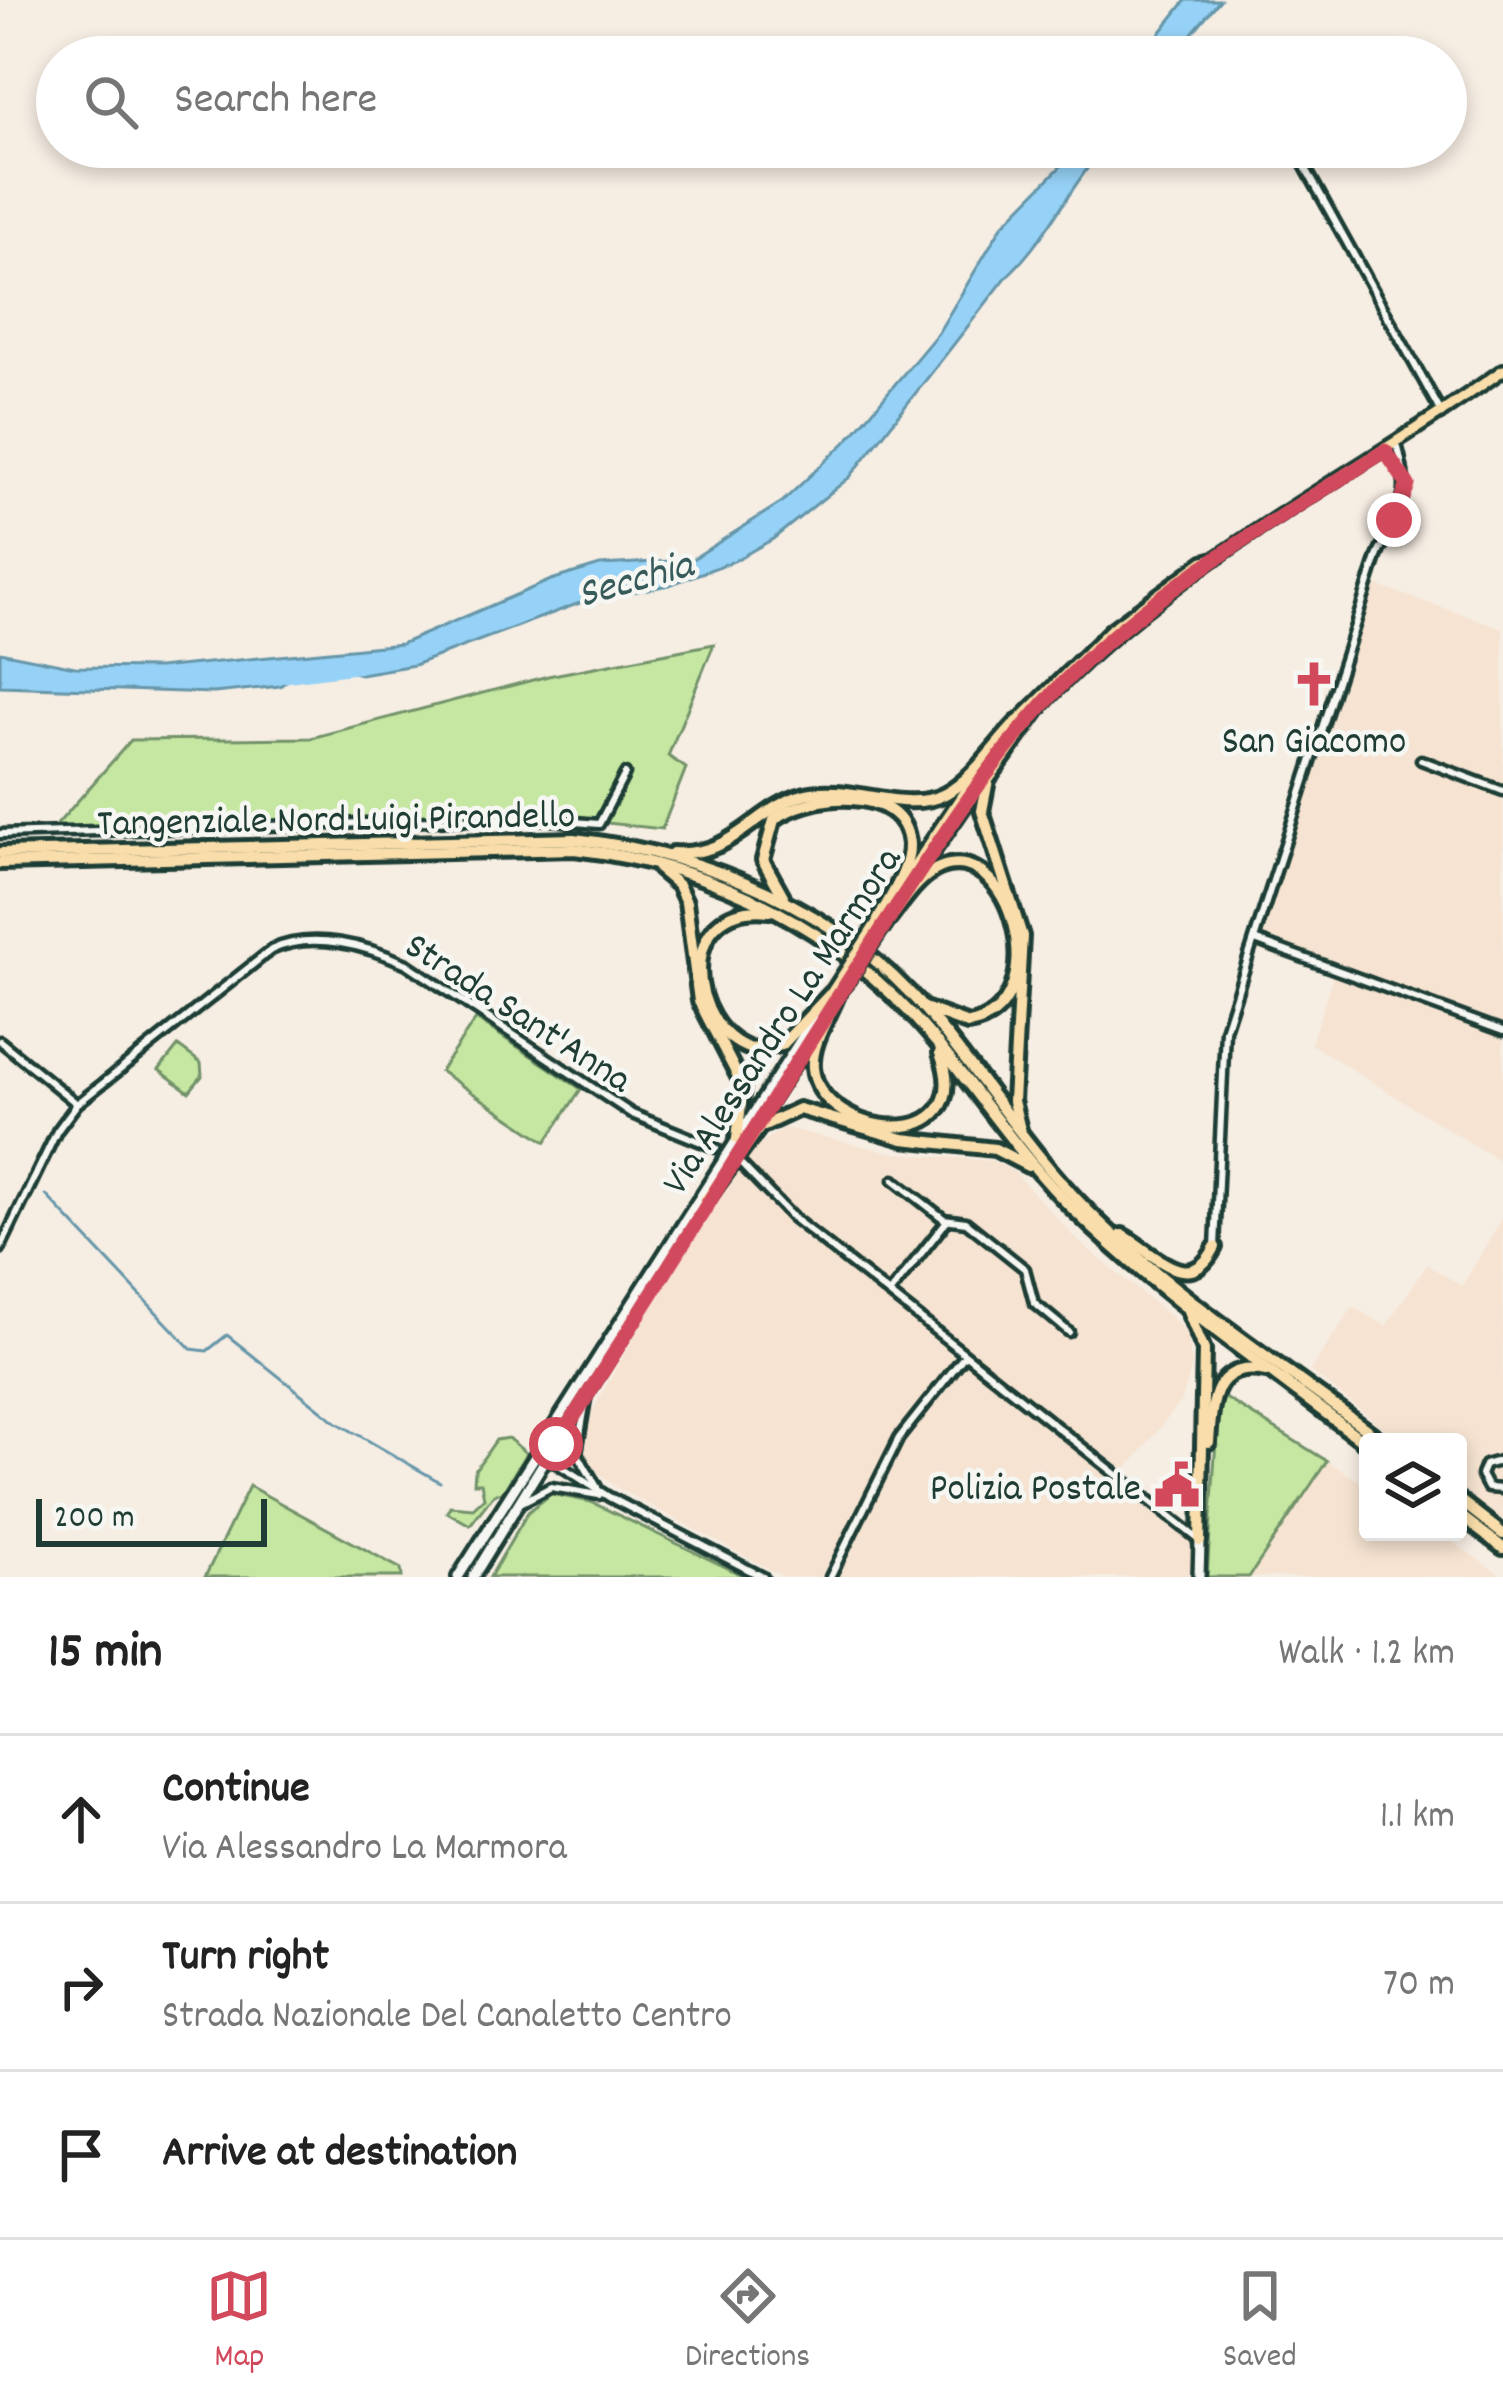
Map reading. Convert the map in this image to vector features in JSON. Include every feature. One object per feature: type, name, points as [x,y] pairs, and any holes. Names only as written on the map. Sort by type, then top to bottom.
[{"type":"highway","points":[[1022,1138],[1013,1101],[1022,936],[982,811],[988,780],[1040,707]]},
{"type":"highway","points":[[645,855],[695,854],[736,839],[776,808],[806,794],[934,798],[956,786],[1017,722]]},
{"type":"highway","points":[[834,995],[792,1039],[772,1048],[742,1046],[721,1028],[703,982],[704,939],[712,926],[738,910],[784,908],[763,860],[774,820],[801,804],[865,801],[896,816],[908,838],[907,865],[881,924]]},
{"type":"highway","name":"Tangenziale Nord Luigi Pirandello","points":[[0,853],[539,837],[717,872],[844,937],[924,1008],[1022,1138],[1113,1233],[1209,1317]]},
{"type":"highway","name":"Tangenziale Nord Luigi Pirandello","points":[[0,863],[538,849],[645,855]]},
{"type":"highway","points":[[645,855],[667,874],[686,902],[699,1001],[743,1086],[737,1139]]},
{"type":"highway","points":[[881,924],[923,878],[944,866],[971,867],[1000,889],[1016,956],[1010,996],[995,1014],[968,1024],[924,1008]]},
{"type":"highway","name":"Tangenziale Nord Luigi Pirandello","points":[[784,908],[873,976],[934,1040],[1038,1173],[1133,1264],[1209,1317]]},
{"type":"highway","points":[[834,995],[814,1048],[816,1082],[840,1108],[866,1120],[909,1128],[935,1113],[947,1085],[934,1040]]},
{"type":"highway","points":[[705,1202],[760,1127],[799,1109],[903,1139],[995,1149],[1038,1173]]},
{"type":"highway","points":[[1113,1233],[1125,1235],[1169,1269],[1184,1272],[1208,1259],[1215,1246]]},
{"type":"highway","points":[[1183,1303],[1204,1350],[1200,1541]]},
{"type":"highway","points":[[1209,1317],[1359,1437]]},
{"type":"highway","points":[[1209,1317],[1370,1433]]},
{"type":"highway","points":[[1200,1541],[1216,1389],[1238,1369],[1273,1372]]},
{"type":"highway","points":[[1467,1506],[1503,1534]]},
{"type":"highway","points":[[1467,1521],[1503,1549]]},
{"type":"main road","name":"Via Alessandro La Marmora","points":[[458,1577],[737,1139],[982,778],[1040,707],[1116,634],[1219,557],[1503,370]]},
{"type":"main road","name":"Via Alessandro La Marmora","points":[[881,924],[975,775],[1017,722],[1111,629],[1204,561],[1219,557]]},
{"type":"main road","name":"Via Alessandro La Marmora","points":[[473,1577],[834,995]]},
{"type":"main road","points":[[1198,1577],[1200,1541]]},
{"type":"street","points":[[1306,168],[1442,414]]},
{"type":"street","points":[[1215,1246],[1223,1038],[1377,556],[1406,497],[1396,444]]},
{"type":"street","points":[[1385,451],[1405,475]]},
{"type":"street","points":[[1420,760],[1503,790]]},
{"type":"street","points":[[0,834],[528,818],[599,824],[625,774]]},
{"type":"street","name":"Strada Sant'Anna","points":[[0,1249],[57,1131],[76,1104],[271,950],[310,940],[370,950],[407,964],[632,1114],[716,1148]]},
{"type":"street","points":[[1255,940],[1503,1031]]},
{"type":"street","points":[[0,1041],[76,1104]]},
{"type":"street","points":[[742,1166],[792,1217],[1200,1541]]},
{"type":"street","points":[[894,1180],[947,1220],[966,1222],[1025,1268],[1034,1303],[1070,1332]]},
{"type":"street","points":[[889,1294],[947,1220]]},
{"type":"street","points":[[830,1577],[899,1438],[965,1355]]},
{"type":"street","points":[[586,1397],[578,1453],[591,1480],[608,1497]]},
{"type":"street","points":[[535,1450],[608,1497],[763,1577]]},
{"type":"street","points":[[1503,1460],[1485,1465],[1481,1475],[1488,1488],[1503,1489]]},
{"type":"street","points":[[518,1504],[558,1486],[608,1497]]},
{"type":"shaded area","points":[[1372,584],[1503,628],[1503,1163],[1311,1044],[1333,976],[1256,949]]},
{"type":"shaded area","points":[[784,1128],[893,1153],[993,1161],[1014,1172],[1079,1242],[1177,1322],[1186,1333],[1192,1365],[1182,1400],[1114,1485],[1194,1543],[1192,1577],[784,1577],[616,1487],[590,1466],[582,1448],[584,1426],[671,1270],[754,1148]]},
{"type":"shaded area","points":[[1503,1218],[1503,1521],[1467,1493],[1467,1433],[1390,1433],[1310,1371],[1353,1307],[1386,1326],[1427,1265],[1462,1286]]},
{"type":"shaded area","points":[[1327,1461],[1359,1481],[1359,1541],[1451,1541],[1503,1577],[1249,1577]]},
{"type":"green space","points":[[714,644],[668,756],[686,768],[662,829],[524,814],[55,827],[131,740],[311,738],[548,676]]},
{"type":"green space","points":[[476,1019],[581,1089],[546,1142],[440,1071]]},
{"type":"green space","points":[[178,1046],[201,1063],[202,1076],[189,1092],[159,1070]]},
{"type":"green space","points":[[1219,1394],[1327,1461],[1249,1577],[1207,1577]]},
{"type":"green space","points":[[508,1438],[526,1453],[503,1492],[494,1494],[470,1525],[447,1512],[450,1506],[473,1508],[484,1498],[481,1483],[474,1483],[475,1470],[496,1440]]},
{"type":"green space","points":[[249,1486],[401,1569],[402,1577],[205,1577]]},
{"type":"green space","points":[[551,1494],[591,1502],[746,1577],[490,1577],[528,1512]]},
{"type":"water","points":[[1186,0],[1220,0],[1190,36],[1158,36]]},
{"type":"water","points":[[1059,168],[1088,168],[1034,246],[850,477],[773,539],[734,561],[669,585],[585,601],[414,665],[361,674],[327,666],[304,668],[280,686],[214,693],[0,686],[0,652],[75,667],[158,668],[401,644],[551,580],[600,565],[691,560],[782,502],[849,439],[938,333],[1002,226]]},
{"type":"waterway","name":"Secchia","points":[[280,676],[359,666]]},
{"type":"waterway","points":[[46,1195],[191,1349],[207,1351],[227,1335],[336,1422],[440,1482]]},
{"type":"place","name":"San Giacomo","points":[[1314,684]]},
{"type":"place","name":"Polizia Postale","points":[[1177,1485]]},
{"type":"route","points":[[556,1444],[711,1191],[884,926],[982,778],[1040,707],[1086,660],[1154,605],[1219,557],[1385,451],[1408,485],[1394,520]]}]
